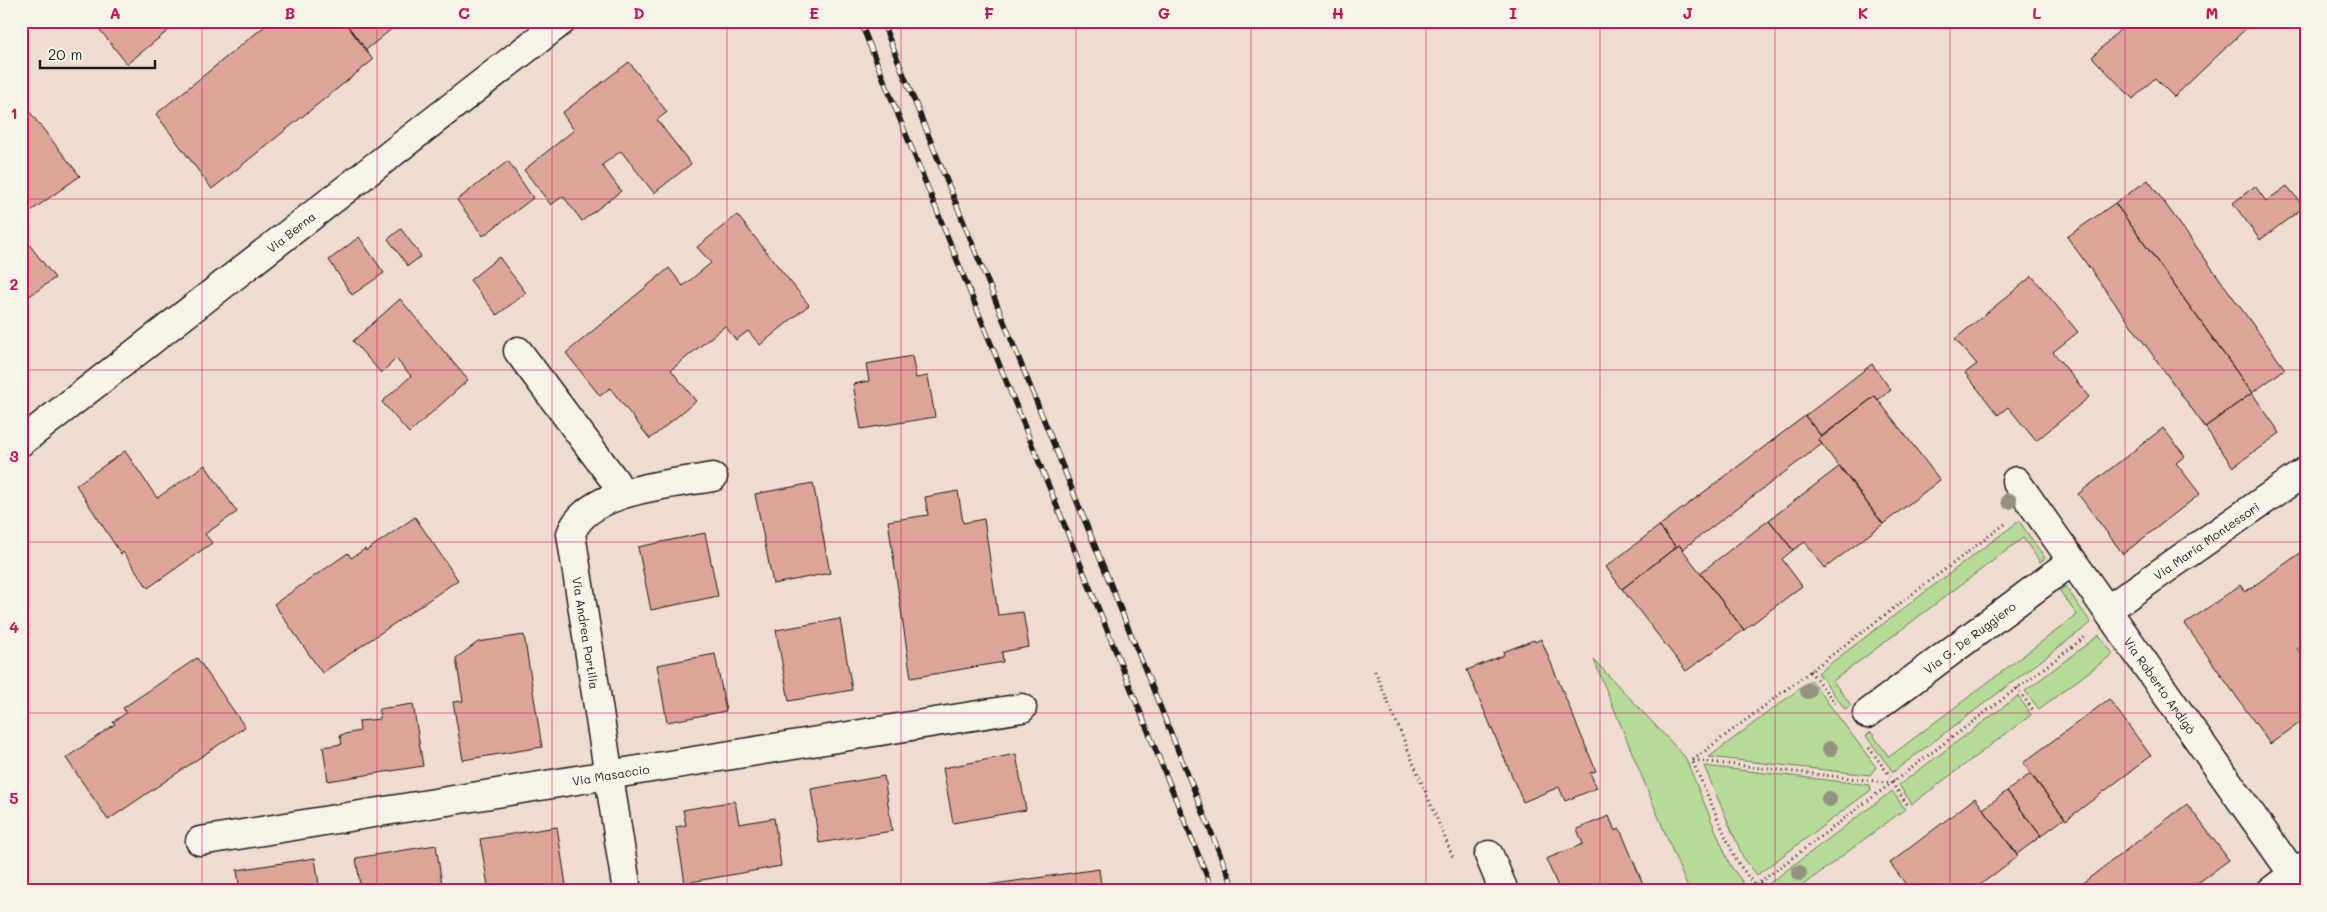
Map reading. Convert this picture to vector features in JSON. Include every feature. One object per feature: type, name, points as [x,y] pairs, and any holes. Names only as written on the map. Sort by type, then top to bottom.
[{"type":"street","name":"Via Berna","points":[[21,442],[562,21]]},
{"type":"street","points":[[518,351],[614,481],[619,494]]},
{"type":"street","name":"Via Maria Montessori","points":[[2110,614],[2306,472]]},
{"type":"street","name":"Via Andrea Portilia","points":[[627,891],[571,534],[580,520],[602,503],[619,494],[713,477]]},
{"type":"street","name":"Via Roberto Ardigò","points":[[2016,480],[2110,614],[2301,877]]},
{"type":"street","name":"Via G. De Ruggiero","points":[[1867,714],[2072,561]]},
{"type":"street","name":"Via Masaccio","points":[[200,841],[1022,708]]},
{"type":"street","points":[[1489,855],[1504,891]]},
{"type":"street","points":[[2271,891],[2301,877]]},
{"type":"path","points":[[1692,760],[2032,504]]},
{"type":"path","points":[[1692,760],[1736,860],[1755,886],[2017,688],[2110,614]]},
{"type":"path","points":[[1375,671],[1455,863]]},
{"type":"path","points":[[2017,688],[2032,710]]},
{"type":"path","points":[[1692,760],[1892,783],[1908,804]]},
{"type":"path","points":[[1760,883],[1766,891]]},
{"type":"green space","points":[[2019,521],[2045,558],[2040,562],[2023,538],[1833,681],[1851,705],[1845,709],[1818,673]]},
{"type":"green space","points":[[2065,586],[2091,623],[1893,772],[1866,736],[1871,732],[1889,757],[2077,615],[2060,591]]},
{"type":"green space","points":[[2099,635],[2113,654],[2039,709],[2025,691]]},
{"type":"green space","points":[[1594,660],[1685,757],[1730,865],[1749,891],[1689,891]]},
{"type":"green space","points":[[1811,680],[1876,767],[1870,775],[1709,757]]},
{"type":"green space","points":[[2018,696],[2031,715],[1912,804],[1899,785]]},
{"type":"green space","points":[[1704,766],[1870,785],[1871,790],[1757,875],[1743,857]]},
{"type":"green space","points":[[1892,791],[1905,809],[1795,891],[1771,891],[1767,885]]},
{"type":"building","points":[[93,21],[180,21],[127,64]]},
{"type":"building","points":[[271,21],[344,21],[373,60],[212,189],[156,114]]},
{"type":"building","points":[[344,21],[399,21],[400,22],[366,50]]},
{"type":"building","points":[[2129,21],[2254,21],[2174,97],[2155,78],[2133,99],[2092,57]]},
{"type":"building","points":[[629,62],[667,112],[657,120],[691,164],[654,193],[621,151],[602,165],[621,191],[582,221],[563,196],[551,205],[524,170],[574,130],[562,113]]},
{"type":"building","points":[[21,101],[80,176],[21,218]]},
{"type":"building","points":[[508,161],[533,198],[483,236],[457,200]]},
{"type":"building","points":[[2148,180],[2285,369],[2252,393],[2115,203]]},
{"type":"building","points":[[2255,186],[2266,201],[2287,186],[2304,207],[2260,240],[2233,203]]},
{"type":"building","points":[[2115,203],[2252,393],[2205,427],[2067,237]]},
{"type":"building","points":[[737,215],[809,305],[760,345],[748,331],[736,340],[725,326],[671,370],[696,401],[650,439],[610,388],[600,396],[566,353],[669,268],[683,286],[711,263],[697,247]]},
{"type":"building","points":[[401,229],[421,256],[408,266],[388,239]]},
{"type":"building","points":[[21,234],[55,278],[21,302]]},
{"type":"building","points":[[359,237],[384,273],[352,295],[329,260]]},
{"type":"building","points":[[499,257],[526,293],[497,315],[470,280]]},
{"type":"building","points":[[2032,276],[2078,332],[2053,352],[2089,397],[2036,441],[2008,407],[1998,415],[1965,373],[1977,364],[1955,339]]},
{"type":"building","points":[[400,299],[468,380],[409,433],[382,402],[411,376],[396,359],[381,373],[353,341]]},
{"type":"building","points":[[912,356],[916,378],[928,376],[935,417],[861,429],[853,384],[869,381],[866,364]]},
{"type":"building","points":[[1872,364],[1891,390],[1878,400],[1875,396],[1822,437],[1805,416]]},
{"type":"building","points":[[2252,393],[2280,433],[2233,467],[2205,427]]},
{"type":"building","points":[[1875,396],[1940,480],[1883,524],[1818,439]]},
{"type":"building","points":[[1805,416],[1822,437],[1818,439],[1822,444],[1683,549],[1679,545],[1676,547],[1659,526]]},
{"type":"building","points":[[2163,428],[2185,456],[2176,463],[2200,494],[2123,554],[2078,494]]},
{"type":"building","points":[[125,451],[157,498],[205,465],[237,512],[205,534],[212,543],[148,588],[123,552],[121,554],[76,485]]},
{"type":"building","points":[[1840,466],[1883,524],[1825,568],[1805,542],[1793,550],[1769,520]]},
{"type":"building","points":[[813,483],[830,573],[773,584],[755,494]]},
{"type":"building","points":[[958,491],[963,523],[984,519],[998,615],[1023,612],[1029,647],[1002,652],[1003,662],[911,678],[888,521],[928,515],[925,497]]},
{"type":"building","points":[[415,517],[458,580],[322,673],[274,604],[348,553],[351,558],[365,549],[366,551]]},
{"type":"building","points":[[1769,520],[1793,550],[1782,559],[1802,586],[1744,630],[1700,573]]},
{"type":"building","points":[[1659,526],[1676,547],[1622,589],[1606,567]]},
{"type":"building","points":[[705,533],[718,596],[651,610],[638,547]]},
{"type":"building","points":[[1679,545],[1744,630],[1686,671],[1622,589]]},
{"type":"building","points":[[2306,549],[2306,643],[2297,648],[2306,660],[2306,726],[2304,727],[2301,722],[2270,744],[2185,624],[2240,585],[2245,592]]},
{"type":"building","points":[[840,619],[852,690],[789,701],[776,630]]},
{"type":"building","points":[[524,635],[542,747],[463,760],[453,702],[463,701],[456,658],[478,642]]},
{"type":"building","points":[[1541,639],[1596,771],[1590,773],[1597,788],[1565,801],[1559,787],[1523,802],[1467,670],[1504,655],[1503,652]]},
{"type":"building","points":[[715,654],[726,711],[667,722],[657,665]]},
{"type":"building","points":[[197,658],[245,727],[108,820],[66,758],[115,724],[113,722],[126,713],[123,708]]},
{"type":"building","points":[[2109,699],[2151,756],[2066,820],[2023,763]]},
{"type":"building","points":[[413,704],[423,766],[328,781],[323,747],[342,744],[340,735],[360,731],[359,721],[380,719],[379,709]]},
{"type":"building","points":[[1016,754],[1026,810],[953,823],[943,768]]},
{"type":"building","points":[[2030,774],[2065,818],[2041,836],[2007,791]]},
{"type":"building","points":[[884,776],[892,831],[819,843],[811,789]]},
{"type":"building","points":[[2007,791],[2041,836],[2017,854],[1983,809]]},
{"type":"building","points":[[1975,798],[2018,856],[1972,891],[1911,891],[1890,863]]},
{"type":"building","points":[[735,801],[739,824],[774,818],[781,866],[685,883],[676,827],[686,825],[683,810]]},
{"type":"building","points":[[2187,804],[2229,860],[2187,891],[2072,891]]},
{"type":"building","points":[[1609,816],[1615,831],[1620,829],[1646,891],[1560,891],[1546,859],[1583,844],[1577,829]]},
{"type":"building","points":[[557,827],[567,891],[489,891],[480,839]]},
{"type":"building","points":[[436,845],[443,891],[361,891],[356,858]]},
{"type":"building","points":[[315,858],[320,891],[240,891],[237,870]]},
{"type":"building","points":[[1099,869],[1102,891],[946,891]]},
{"type":"building","points":[[193,883],[195,891],[143,891]]},
{"type":"railway","points":[[860,21],[1213,891]]},
{"type":"railway","points":[[882,21],[1235,891]]}]
